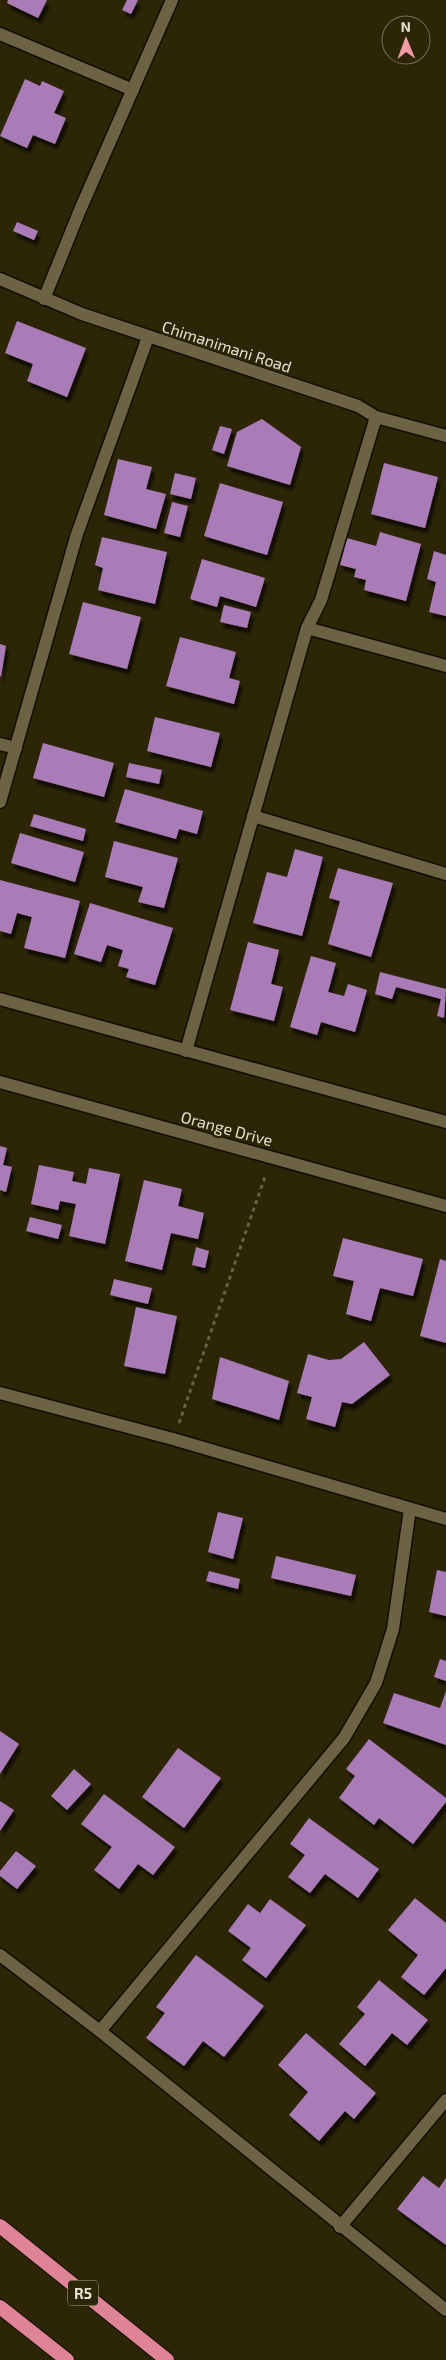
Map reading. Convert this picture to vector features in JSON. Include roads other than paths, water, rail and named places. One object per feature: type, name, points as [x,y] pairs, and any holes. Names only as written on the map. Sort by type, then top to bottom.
[{"type":"highway","name":"R5","points":[[0,2226],[167,2360]]},
{"type":"highway","points":[[0,2307],[67,2360]]},
{"type":"street","points":[[44,299],[80,210],[172,0]]},
{"type":"street","points":[[0,34],[133,90]]},
{"type":"street","name":"Chimanimani Road","points":[[0,279],[44,299],[148,336],[358,406],[376,417],[446,436]]},
{"type":"street","points":[[0,802],[77,534],[148,336]]},
{"type":"street","points":[[186,1051],[307,628],[321,600],[376,417]]},
{"type":"street","points":[[307,628],[446,666]]},
{"type":"street","points":[[0,744],[16,748]]},
{"type":"street","points":[[253,816],[446,874]]},
{"type":"street","points":[[0,999],[446,1122]]},
{"type":"street","name":"Orange Drive","points":[[0,1082],[446,1206]]},
{"type":"street","points":[[0,1393],[173,1439],[446,1519]]},
{"type":"street","points":[[100,2031],[344,1738],[376,1683],[394,1629],[410,1509]]},
{"type":"street","points":[[0,1955],[100,2031],[340,2227],[446,2310]]},
{"type":"street","points":[[340,2227],[446,2100]]}]
